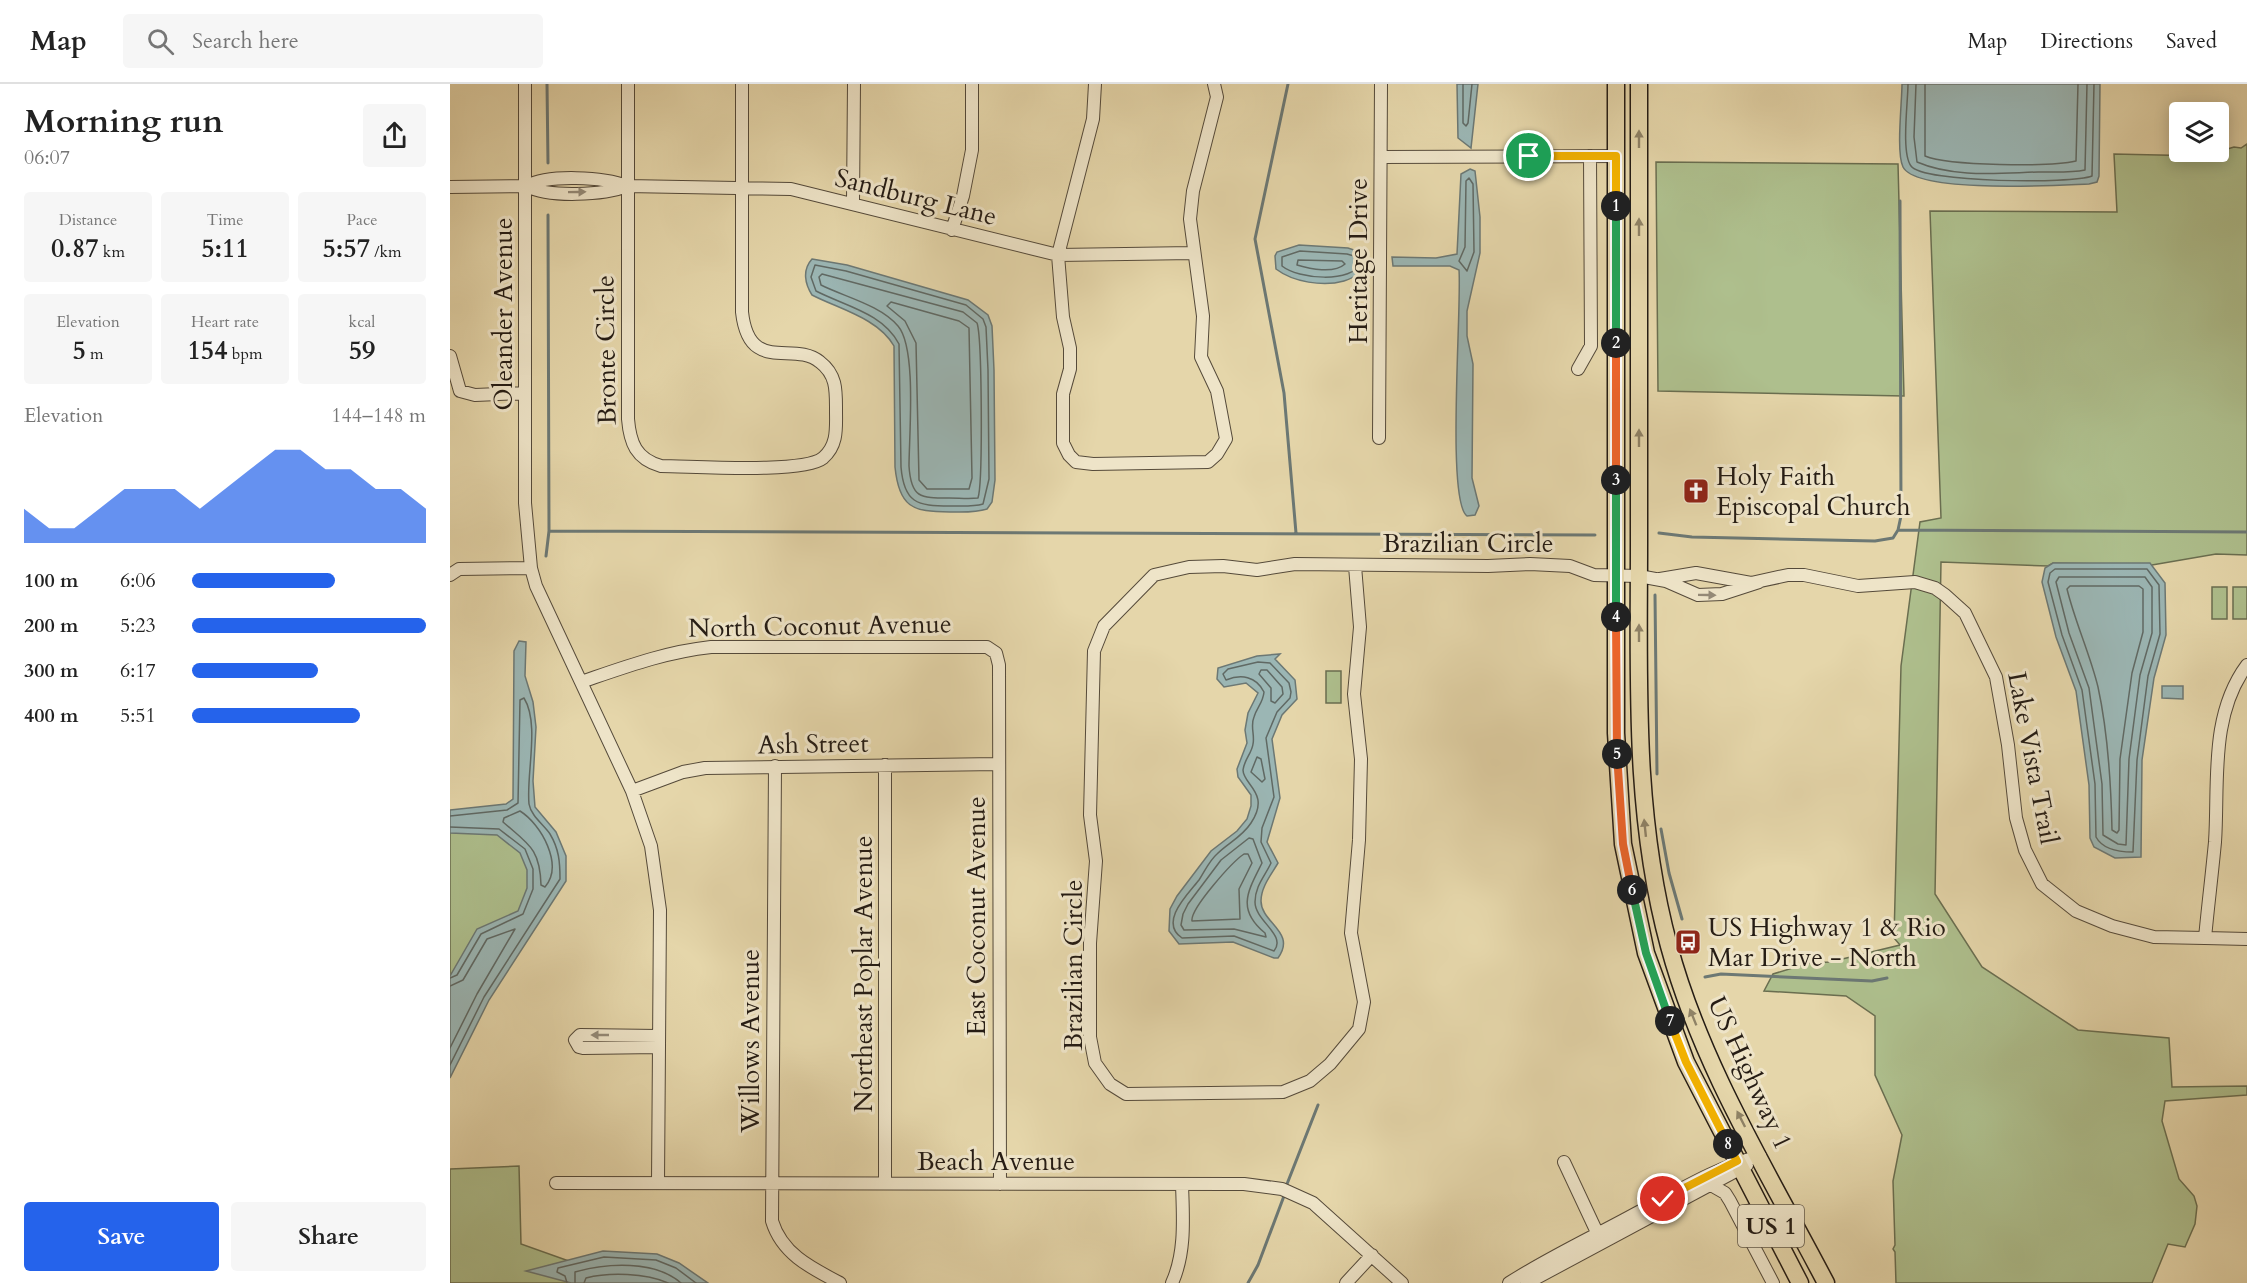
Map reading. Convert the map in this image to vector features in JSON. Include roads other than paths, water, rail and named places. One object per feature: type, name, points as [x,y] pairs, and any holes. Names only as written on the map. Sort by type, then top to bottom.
[{"type":"main road","name":"US Highway 1","points":[[1616,84],[1618,790],[1633,898],[1646,953],[1686,1062],[1800,1283]]},
{"type":"main road","name":"US Highway 1","points":[[1639,84],[1639,576],[1641,788],[1646,842],[1656,896],[1670,949],[1696,1023],[1760,1156],[1826,1283]]},
{"type":"main road","points":[[1616,156],[1639,195]]},
{"type":"street","name":"Oleander Avenue","points":[[525,84],[527,186],[525,503],[531,568],[536,586],[632,790],[651,846],[660,910],[658,1183]]},
{"type":"street","points":[[627,186],[628,84]]},
{"type":"street","points":[[741,187],[742,84]]},
{"type":"street","points":[[853,202],[854,84]]},
{"type":"street","points":[[952,230],[963,196],[972,150],[972,84]]},
{"type":"street","points":[[1095,84],[1093,119],[1058,255],[1063,317],[1070,348],[1070,369],[1064,394],[1062,419],[1063,443],[1069,456],[1076,462],[1093,464],[1208,462],[1217,454],[1226,439],[1217,391],[1202,357],[1203,316],[1190,219],[1193,191],[1217,97],[1214,84]]},
{"type":"street","name":"Heritage Drive","points":[[1379,438],[1381,84]]},
{"type":"street","points":[[1578,369],[1591,346],[1590,156]]},
{"type":"street","points":[[1381,157],[1616,156]]},
{"type":"street","name":"Sandburg Lane","points":[[450,187],[527,186],[538,180],[611,180],[627,186],[791,189],[853,202],[952,230],[1058,255],[1193,253]]},
{"type":"street","name":"Bronte Circle","points":[[627,186],[628,419],[633,446],[645,460],[661,466],[809,465],[826,454],[836,436],[835,381],[831,372],[819,360],[801,354],[770,352],[756,345],[747,333],[742,312],[741,187]]},
{"type":"street","points":[[450,357],[460,391],[475,395],[525,393]]},
{"type":"street","name":"Brazilian Circle","points":[[1355,566],[1360,627],[1354,694],[1361,759],[1359,840],[1351,933],[1364,1002],[1359,1029],[1330,1064],[1317,1075],[1283,1092],[1126,1094],[1110,1084],[1095,1063],[1090,1036],[1090,943],[1096,861],[1090,815],[1094,651],[1104,626],[1154,575],[1189,567],[1223,566],[1257,570],[1295,564],[1355,566],[1530,564],[1570,566],[1594,575],[1616,576]]},
{"type":"street","points":[[450,575],[459,569],[531,568]]},
{"type":"street","name":"Lake Vista Trail","points":[[1656,579],[1696,573],[1718,575],[1740,582],[1759,582],[1797,574],[1858,586],[1908,581],[1935,588],[1965,613],[1988,655],[1996,677],[2008,745],[2016,818],[2025,850],[2042,884],[2076,911],[2112,926],[2154,937],[2247,939]]},
{"type":"street","name":"Lake Vista Trail","points":[[1616,576],[1639,576],[1666,581],[1698,595],[1710,596],[1747,588],[1759,582]]},
{"type":"street","name":"North Coconut Avenue","points":[[581,682],[656,656],[711,647],[978,647],[993,650]]},
{"type":"street","name":"East Coconut Avenue","points":[[993,650],[999,665],[1000,1184]]},
{"type":"street","points":[[2205,938],[2215,843],[2219,747],[2230,697],[2247,665]]},
{"type":"street","name":"Ash Street","points":[[632,790],[705,768],[998,764]]},
{"type":"street","name":"Northeast Poplar Avenue","points":[[885,765],[885,1184]]},
{"type":"street","name":"Willows Avenue","points":[[775,766],[772,1221],[777,1238],[787,1250],[840,1283]]},
{"type":"street","points":[[580,1035],[658,1041],[583,1048],[579,1047],[575,1040],[580,1035]]},
{"type":"street","points":[[1527,1283],[1600,1238],[1760,1156]]},
{"type":"street","points":[[1564,1161],[1600,1238]]},
{"type":"street","points":[[1509,1283],[1537,1265],[1711,1185],[1739,1166]]},
{"type":"street","name":"Beach Avenue","points":[[556,1183],[1244,1184],[1293,1193],[1313,1203],[1402,1283]]},
{"type":"street","points":[[1172,1283],[1179,1268],[1183,1231],[1182,1184]]},
{"type":"street","points":[[1711,1185],[1725,1193],[1773,1283]]},
{"type":"street","points":[[1742,1222],[1747,1211],[1762,1209]]},
{"type":"street","points":[[1346,1283],[1372,1255]]},
{"type":"water","points":[[1457,84],[1478,84],[1471,148],[1458,138]]},
{"type":"water","points":[[1902,84],[2100,84],[2099,176],[2097,182],[2049,186],[1990,186],[1960,185],[1914,176],[1903,167],[1901,160]]},
{"type":"water","points":[[1470,169],[1475,171],[1480,217],[1480,253],[1467,311],[1467,336],[1473,364],[1472,478],[1479,506],[1475,515],[1467,516],[1461,503],[1457,476],[1459,270],[1450,266],[1393,266],[1392,257],[1436,258],[1457,254],[1461,174]]},
{"type":"water","points":[[1299,245],[1348,248],[1366,254],[1369,260],[1365,270],[1347,280],[1336,283],[1308,282],[1276,269],[1277,252]]},
{"type":"water","points":[[812,259],[847,265],[968,300],[988,315],[992,326],[994,370],[995,480],[992,502],[987,509],[969,512],[926,511],[904,499],[895,467],[894,346],[887,336],[868,321],[812,295],[806,272]]},
{"type":"water","points":[[2053,563],[2150,563],[2165,583],[2166,635],[2154,678],[2142,760],[2141,857],[2115,858],[2094,847],[2090,838],[2089,785],[2076,691],[2056,637],[2042,582],[2045,568]]},
{"type":"water","points":[[519,641],[526,642],[525,676],[533,702],[536,727],[533,781],[535,807],[556,832],[566,856],[566,881],[489,1000],[450,1078],[450,976],[477,929],[518,911],[527,888],[527,870],[520,853],[497,835],[450,833],[450,810],[506,804],[513,799],[514,651]]},
{"type":"water","points":[[1280,654],[1275,659],[1295,680],[1297,699],[1282,715],[1272,739],[1280,798],[1267,842],[1278,863],[1265,886],[1261,901],[1266,916],[1281,934],[1283,949],[1278,958],[1274,958],[1233,942],[1179,944],[1169,931],[1170,909],[1211,851],[1237,831],[1247,819],[1251,806],[1251,795],[1238,777],[1237,769],[1247,743],[1245,730],[1248,713],[1258,693],[1246,683],[1224,687],[1217,679],[1218,668],[1257,656]]},
{"type":"water","points":[[2162,686],[2183,686],[2183,699],[2162,698]]},
{"type":"water","points":[[603,1251],[657,1254],[679,1263],[708,1283],[571,1283],[526,1271]]},
{"type":"waterway","points":[[547,84],[548,163]]},
{"type":"waterway","points":[[1288,84],[1255,239],[1284,393],[1296,533]]},
{"type":"waterway","points":[[1659,533],[1692,537],[1875,541],[1893,538],[1898,530],[1901,516],[1900,201]]},
{"type":"waterway","points":[[546,556],[549,531],[548,215]]},
{"type":"waterway","points":[[1898,530],[2247,532]]},
{"type":"waterway","points":[[549,531],[1595,535]]},
{"type":"waterway","points":[[1655,595],[1657,774]]},
{"type":"waterway","points":[[1661,829],[1669,873],[1682,919]]},
{"type":"waterway","points":[[1705,977],[1721,974],[1872,981],[1887,978]]},
{"type":"waterway","points":[[1287,1184],[1318,1105]]},
{"type":"waterway","points":[[1248,1283],[1258,1265],[1284,1196]]},
{"type":"place","name":"Holy Faith Episcopal Church","points":[[1696,491]]},
{"type":"place","name":"US Highway 1 & Rio Mar Drive - North","points":[[1688,942]]}]
